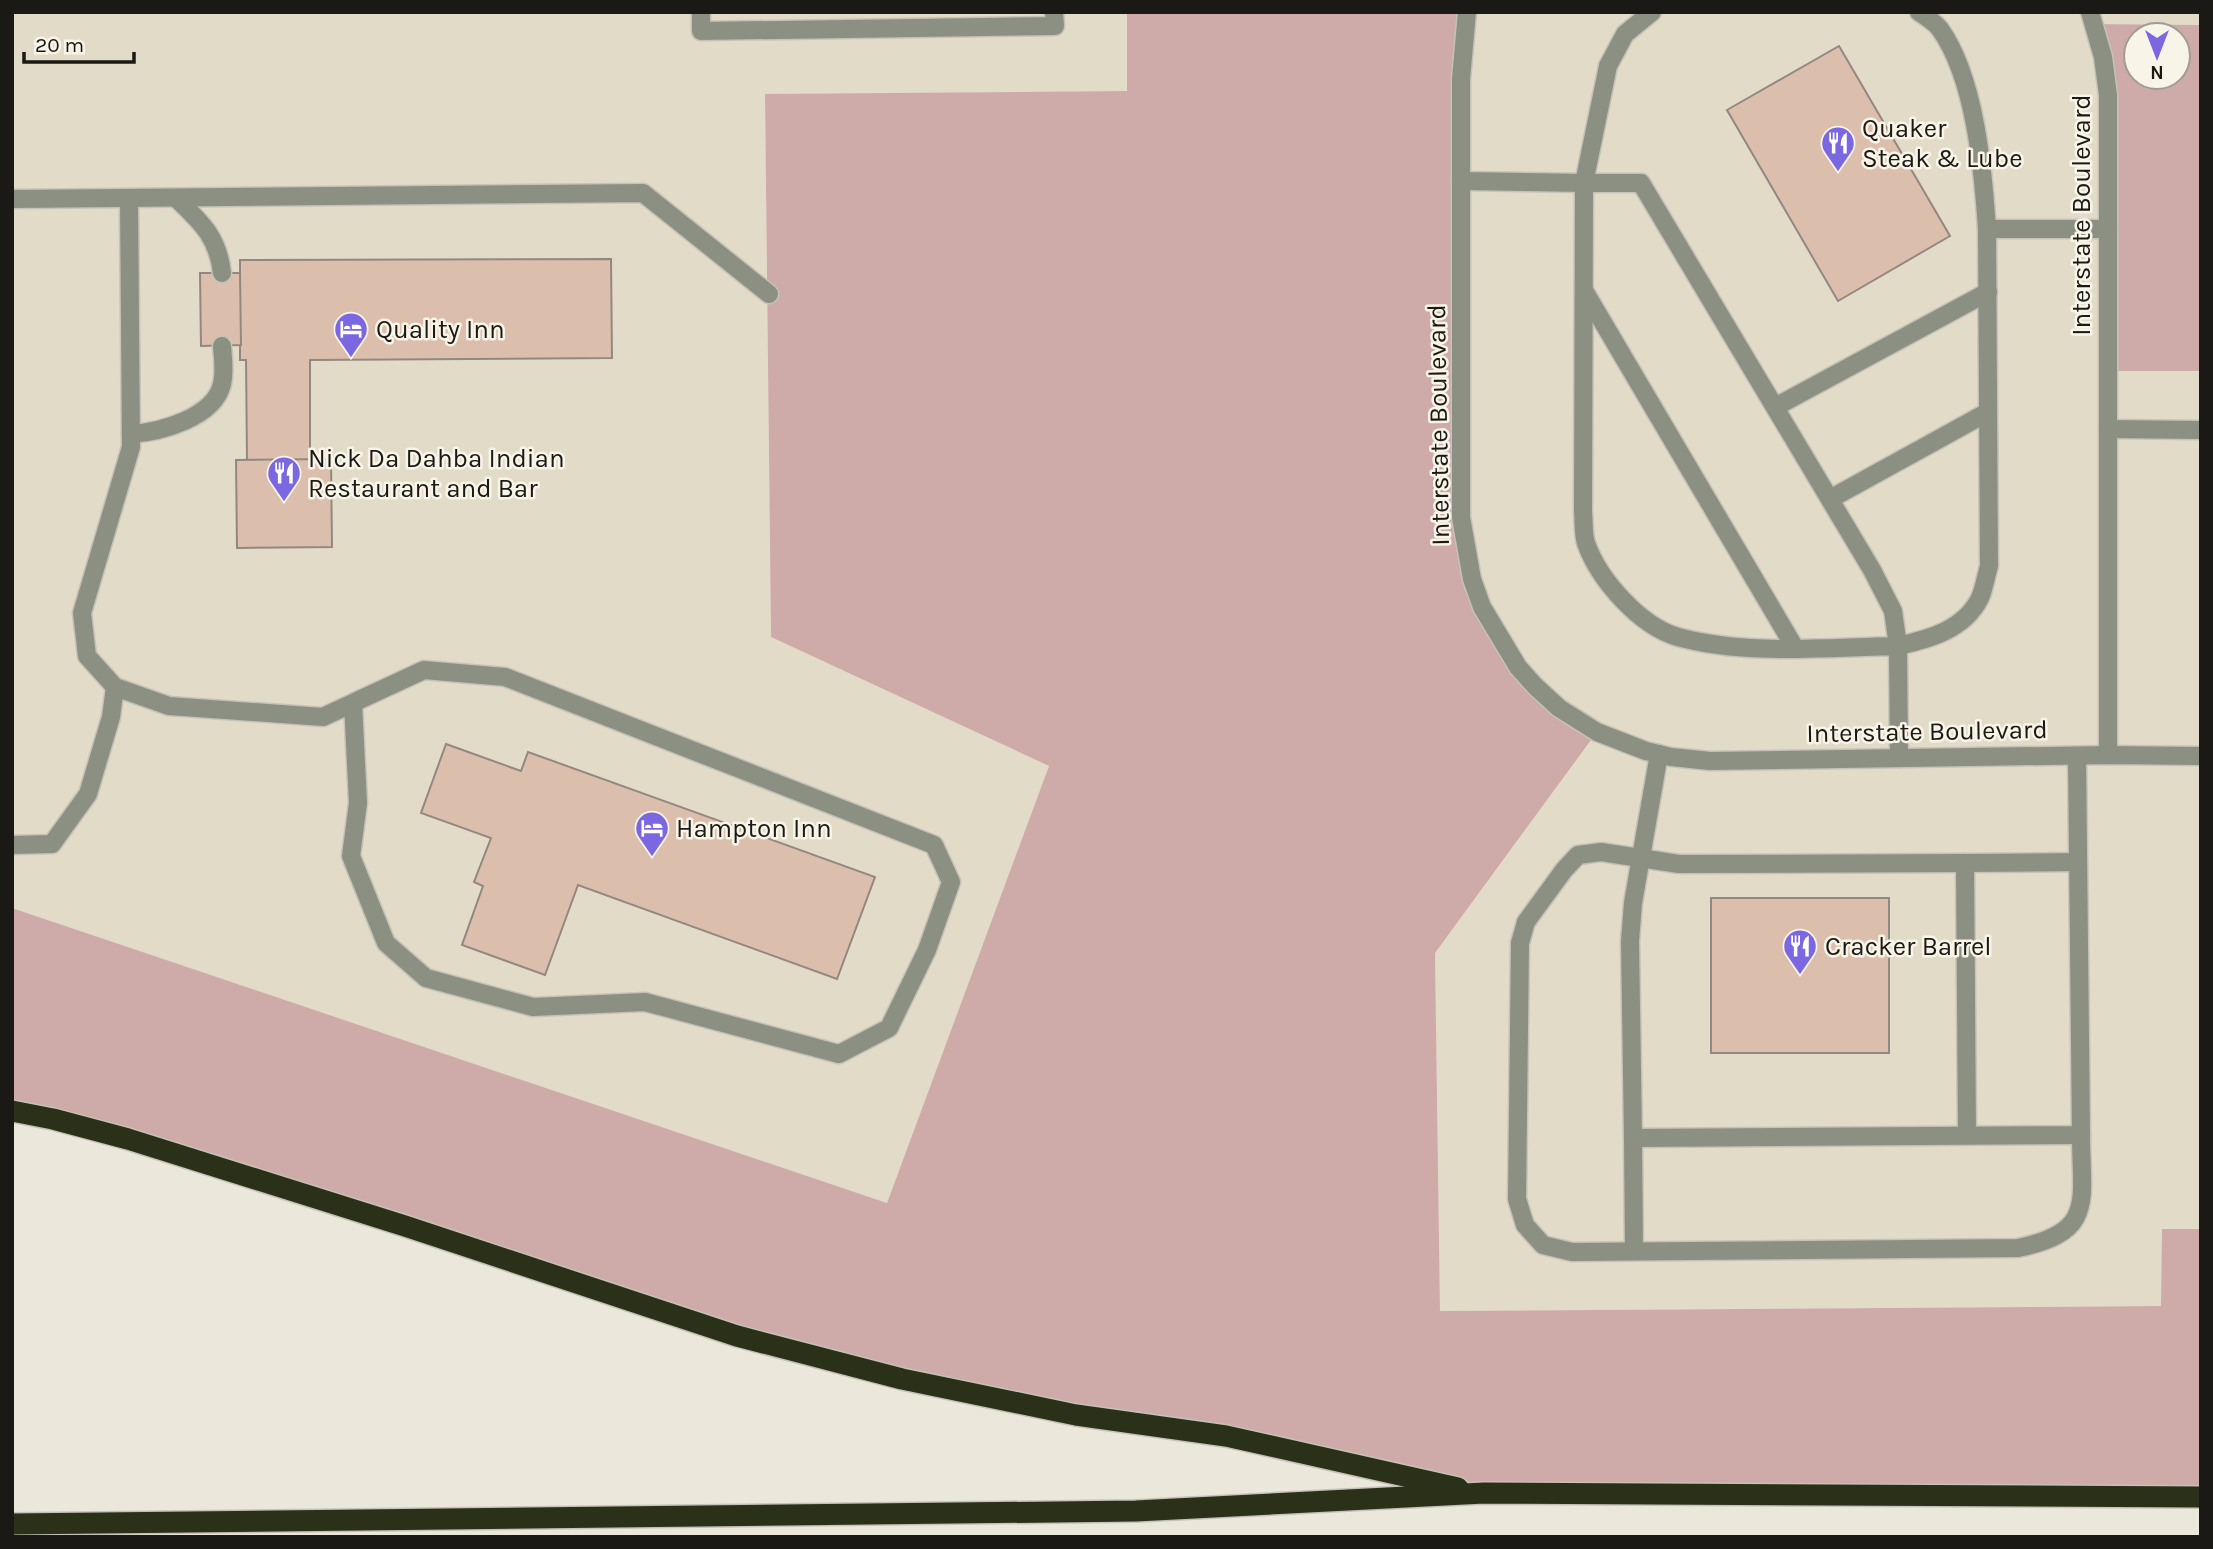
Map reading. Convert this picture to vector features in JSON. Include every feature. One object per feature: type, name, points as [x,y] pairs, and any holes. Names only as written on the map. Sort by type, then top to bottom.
[{"type":"highway","points":[[12,1111],[128,1139],[405,1226],[737,1336],[902,1380],[1076,1415],[1227,1436],[1484,1493]]},
{"type":"highway","points":[[12,1524],[1136,1510],[1484,1493],[2201,1497]]},
{"type":"street","points":[[701,12],[701,31],[1055,26],[1055,12]]},
{"type":"street","name":"Interstate Boulevard","points":[[1467,12],[1461,79],[1461,517],[1465,548],[1482,607],[1512,657],[1535,687],[1559,708],[1597,732],[1659,754],[1710,761],[2201,756]]},
{"type":"street","points":[[1653,12],[1625,34],[1608,66],[1584,183],[1583,511],[1586,542],[1601,574],[1633,612],[1675,636],[1734,647],[1795,648],[1898,646],[1933,639],[1959,623],[1979,599],[1989,566],[1988,292],[1984,185],[1960,64],[1938,26],[1919,12]]},
{"type":"street","name":"Interstate Boulevard","points":[[2090,12],[2103,57],[2108,95],[2108,755]]},
{"type":"street","points":[[1461,181],[1641,183],[1872,569],[1893,611],[1898,646],[1899,758]]},
{"type":"street","points":[[12,200],[643,193],[769,294]]},
{"type":"street","points":[[129,198],[131,447],[82,613],[87,656],[115,687],[169,706],[323,717],[353,703],[424,670],[505,677],[934,845],[951,882],[928,950],[890,1028],[839,1054],[645,1002],[533,1007],[426,978],[386,943],[351,856],[358,803],[353,703]]},
{"type":"street","points":[[176,198],[212,237],[219,251],[222,273]]},
{"type":"street","points":[[1987,229],[2108,229]]},
{"type":"street","points":[[1584,290],[1795,648]]},
{"type":"street","points":[[1775,407],[1988,292]]},
{"type":"street","points":[[131,434],[163,429],[191,418],[210,405],[218,396],[222,385],[222,346]]},
{"type":"street","points":[[1830,499],[1988,412]]},
{"type":"street","points":[[2108,429],[2201,430]]},
{"type":"street","points":[[12,845],[51,844],[88,794],[111,717],[115,687]]},
{"type":"street","points":[[1634,1251],[1630,941],[1633,903],[1659,754]]},
{"type":"street","points":[[2077,756],[2081,1135],[2081,1204],[2075,1220],[2064,1233],[2045,1242],[2018,1248],[1572,1252],[1543,1245],[1525,1225],[1517,1199],[1520,943],[1526,922],[1578,855],[1601,852],[1679,864],[2078,862]]},
{"type":"street","points":[[1965,863],[1967,1135]]},
{"type":"street","points":[[1633,1138],[2081,1135]]},
{"type":"shaded area","points":[[12,12],[1127,12],[1128,91],[765,95],[771,637],[1049,766],[887,1203],[12,908]]},
{"type":"shaded area","points":[[1127,12],[1467,12],[1465,548],[1518,667],[1597,732],[1435,953],[1440,1311],[2161,1306],[2162,1229],[2201,1229],[2201,1497],[1484,1493],[902,1379],[12,1111],[12,908],[887,1203],[1049,766],[771,637],[765,94],[1127,91]]},
{"type":"shaded area","points":[[1467,12],[2201,12],[2201,25],[2192,25],[2192,21],[2122,21],[2122,24],[2094,24],[2103,57],[2108,371],[2201,371],[2201,1229],[2162,1230],[2162,1306],[1440,1311],[1435,953],[1597,733],[1518,667],[1465,548]]},
{"type":"shaded area","points":[[2094,24],[2122,24],[2122,91],[2192,91],[2192,25],[2201,25],[2201,371],[2108,371],[2108,95]]},
{"type":"building","name":"Quaker Steak & Lube","points":[[1839,46],[1950,236],[1838,301],[1727,110]]},
{"type":"building","name":"Quality Inn","points":[[611,259],[612,358],[310,360],[310,460],[247,460],[246,360],[240,360],[240,260]]},
{"type":"building","points":[[200,273],[240,273],[241,345],[201,346]]},
{"type":"building","name":"Nick Da Dahba Indian Restaurant and Bar","points":[[331,459],[332,547],[237,548],[236,460]]},
{"type":"building","name":"Hampton Inn","points":[[446,744],[521,771],[528,752],[875,877],[837,979],[578,885],[545,975],[462,945],[483,886],[474,882],[491,838],[421,813]]},
{"type":"building","name":"Cracker Barrel","points":[[1711,898],[1889,898],[1889,1053],[1711,1053]]},
{"type":"place","name":"Quaker Steak & Lube","points":[[1838,173]]},
{"type":"place","name":"Quality Inn","points":[[351,359]]},
{"type":"place","name":"Nick Da Dahba Indian Restaurant and Bar","points":[[284,503]]},
{"type":"place","name":"Hampton Inn","points":[[652,858]]},
{"type":"place","name":"Cracker Barrel","points":[[1800,976]]}]
